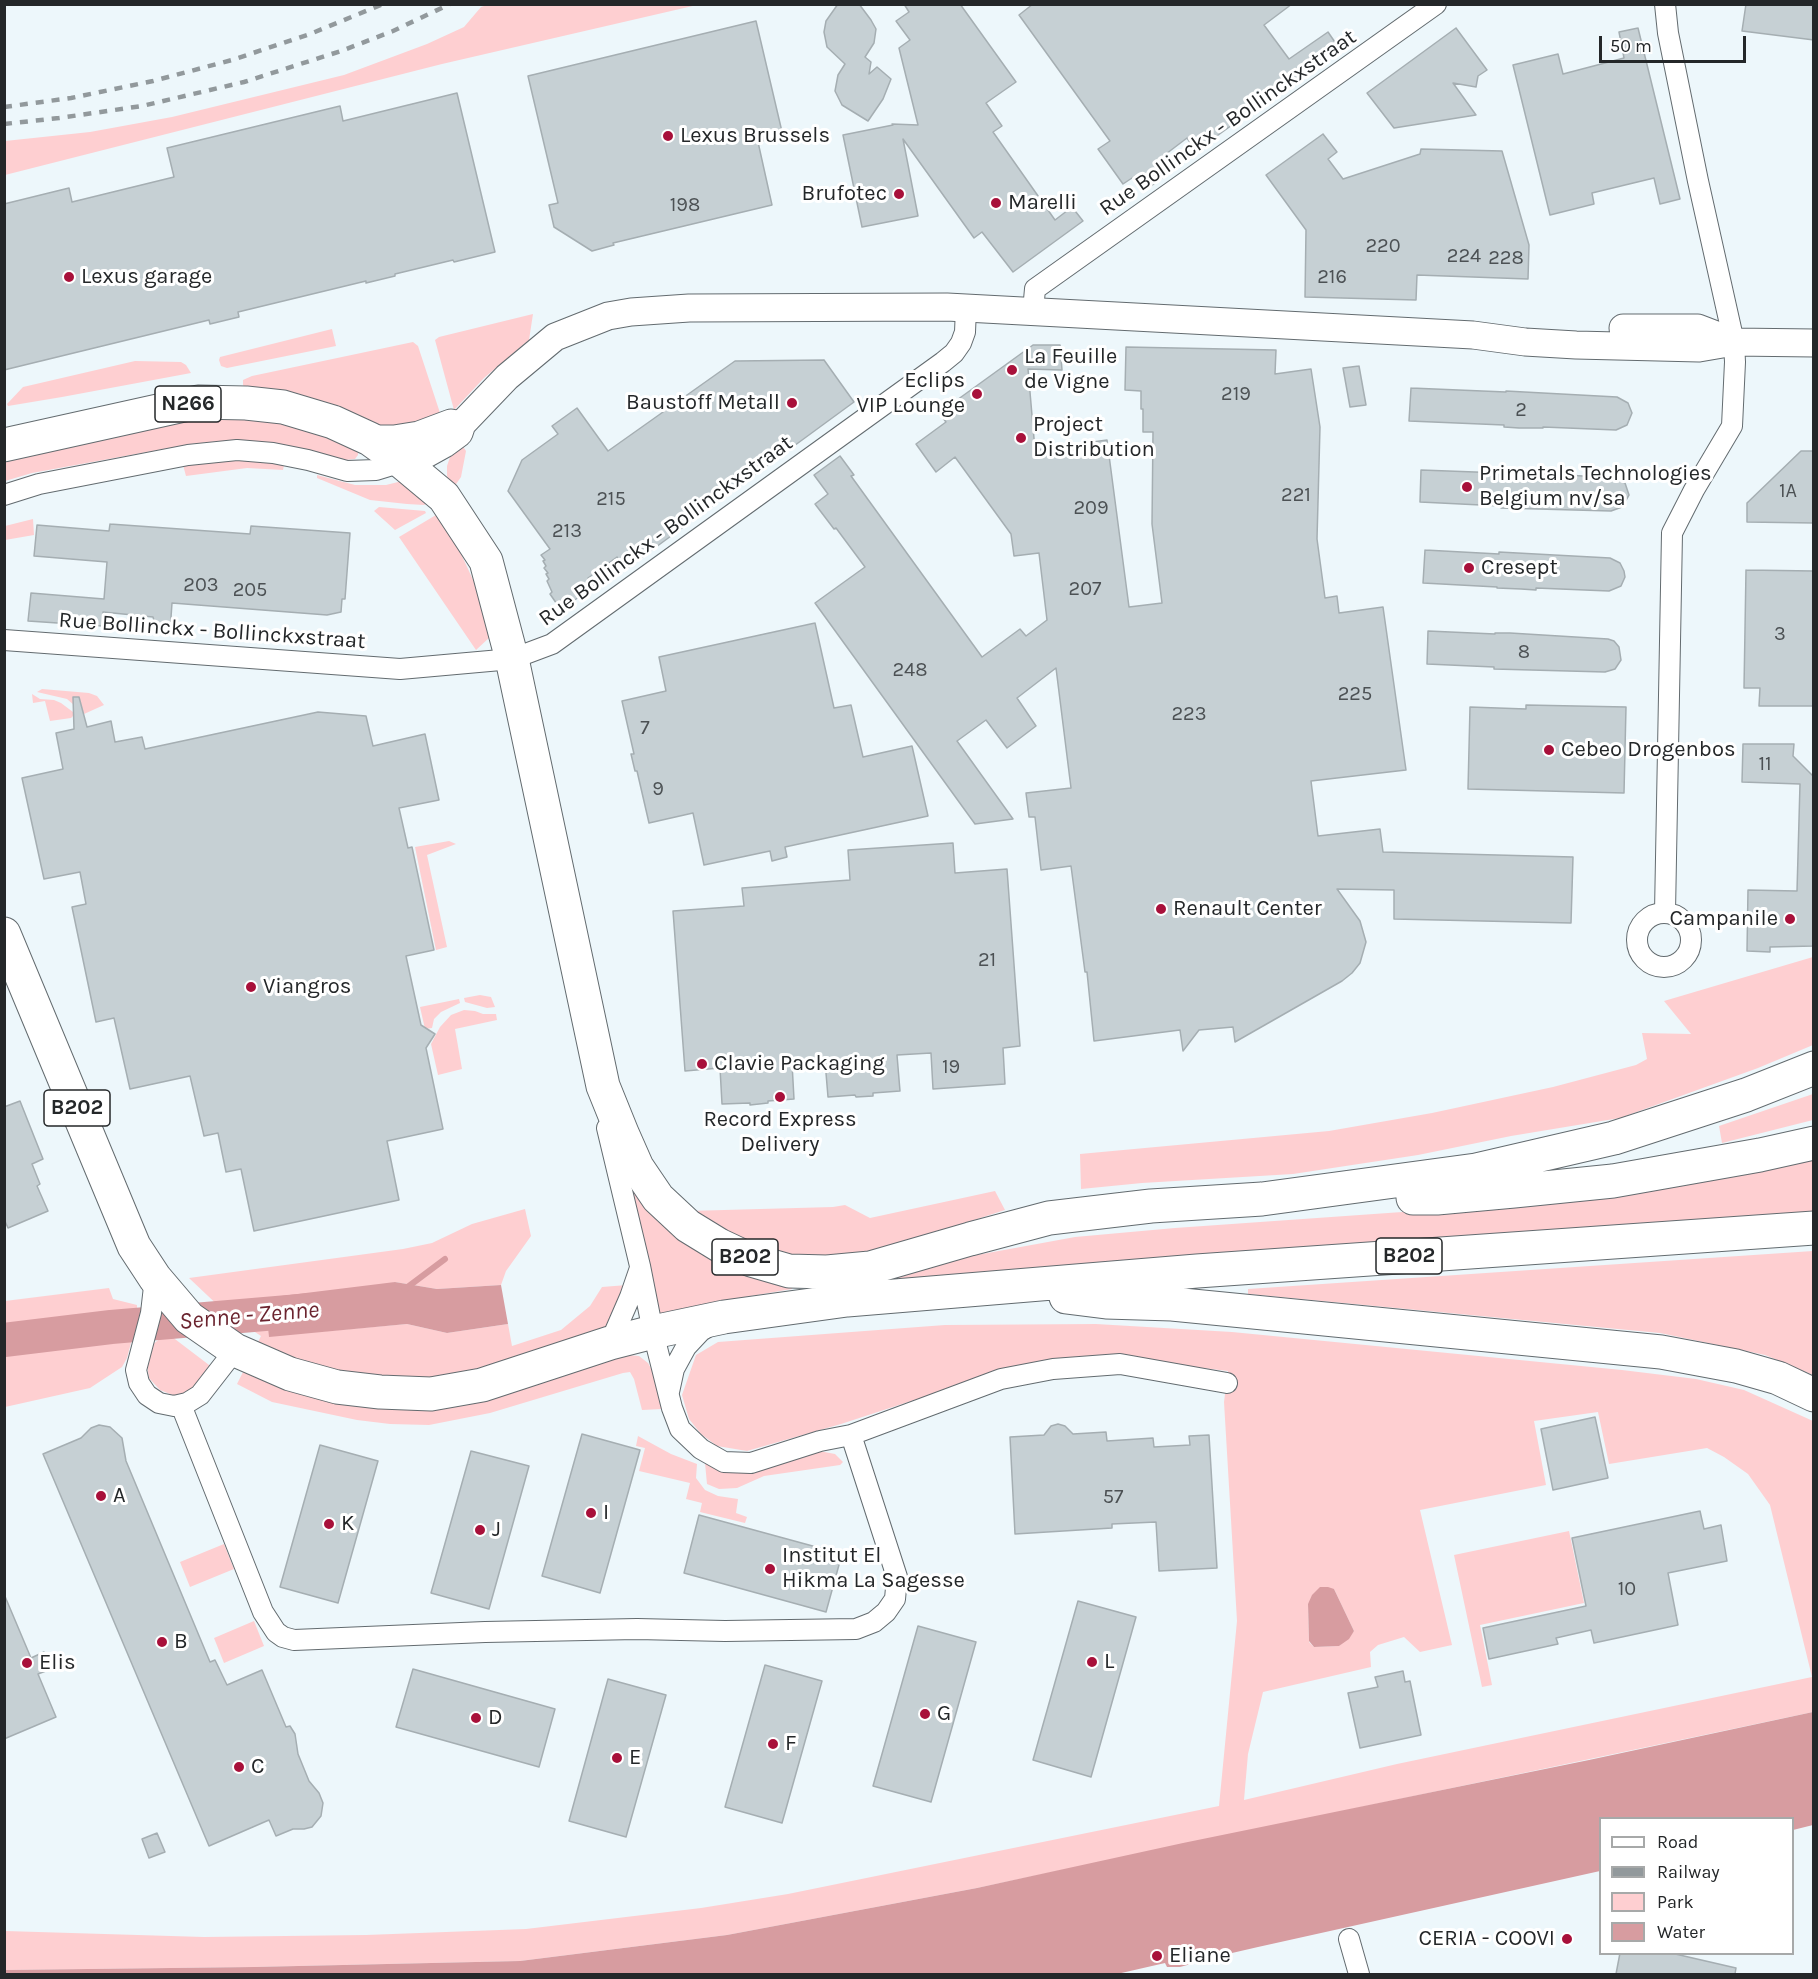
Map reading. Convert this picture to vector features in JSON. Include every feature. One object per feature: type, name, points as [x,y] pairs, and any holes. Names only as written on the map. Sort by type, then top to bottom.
[{"type":"highway","name":"N266","points":[[4,445],[198,402],[246,403],[283,407],[333,422],[370,439]]},
{"type":"highway","points":[[370,439],[444,497],[486,561],[512,660],[603,1086]]},
{"type":"highway","name":"B202","points":[[4,934],[134,1246],[155,1278],[189,1318],[235,1350],[290,1374],[337,1387],[431,1394],[482,1385],[610,1343],[653,1332],[724,1317],[847,1300],[1208,1270],[1814,1228]]},
{"type":"highway","name":"B202","points":[[1262,1199],[1476,1170],[1614,1138],[1746,1095],[1814,1068]]},
{"type":"highway","name":"B202","points":[[603,1086],[638,1167],[658,1198],[688,1227],[720,1245],[751,1260],[789,1271],[827,1272],[870,1268],[1049,1218],[1151,1206],[1262,1199],[1437,1198],[1525,1190],[1613,1181],[1814,1143]]},
{"type":"highway","name":"B202","points":[[1005,1288],[1106,1302],[1172,1305],[1661,1352],[1736,1366],[1778,1378],[1814,1395]]},
{"type":"street","name":"Rue Bollinckx - Bollinckxstraat","points":[[1033,311],[1035,289],[1436,4]]},
{"type":"street","points":[[1665,4],[1668,33],[1734,342],[1732,426],[1694,490],[1672,533],[1665,912]]},
{"type":"street","name":"N266","points":[[4,495],[39,484],[177,457],[237,450],[273,453],[347,471],[376,470],[426,454],[459,433],[462,424],[514,370],[555,337],[608,316],[689,308],[826,306],[966,308],[1473,335],[1576,328],[1698,328],[1734,342],[1814,343]]},
{"type":"street","name":"Rue Bollinckx - Bollinckxstraat","points":[[4,640],[400,669],[512,660],[552,644],[943,362],[961,343],[965,332],[966,308]]},
{"type":"street","name":"N266","points":[[370,439],[394,439],[419,435],[451,423],[462,424]]},
{"type":"street","points":[[444,444],[438,464],[444,497]]},
{"type":"street","points":[[603,1086],[606,1123],[653,1332],[680,1429],[701,1449],[724,1462],[751,1463],[820,1441],[851,1435],[1001,1379],[1053,1369],[1120,1364],[1227,1383]]},
{"type":"street","points":[[610,1343],[630,1297],[640,1266]]},
{"type":"street","points":[[155,1278],[151,1313],[138,1357],[136,1376],[147,1395],[159,1403],[181,1405],[200,1395],[235,1350]]},
{"type":"street","points":[[669,1394],[674,1369],[686,1347],[701,1331],[724,1317]]},
{"type":"street","points":[[181,1405],[263,1612],[276,1632],[294,1640],[474,1632],[856,1629],[874,1622],[886,1612],[895,1599],[897,1577],[851,1435]]},
{"type":"street","points":[[1350,1939],[1359,1974]]},
{"type":"green space","points":[[487,5],[697,5],[442,64],[5,175],[5,141],[90,132],[172,117],[344,75],[427,44],[464,27],[481,7]]},
{"type":"green space","points":[[533,314],[529,340],[484,378],[454,410],[435,340],[439,337]]},
{"type":"green space","points":[[332,329],[336,346],[227,368],[221,366],[219,360],[220,357]]},
{"type":"green space","points":[[413,342],[418,346],[441,416],[388,431],[246,388],[243,385],[243,380],[252,376]]},
{"type":"green space","points":[[135,361],[181,362],[191,373],[62,397],[8,406],[7,404],[23,387]]},
{"type":"green space","points":[[214,411],[304,424],[358,449],[358,455],[355,459],[345,460],[245,441],[220,441],[191,444],[32,473],[5,481],[4,460]]},
{"type":"green space","points":[[462,445],[466,451],[461,477],[454,487],[447,476],[447,466],[450,457]]},
{"type":"green space","points":[[253,459],[284,465],[283,470],[247,468],[186,476],[183,465]]},
{"type":"green space","points":[[317,475],[355,485],[386,485],[406,480],[428,503],[424,505],[370,500],[317,478]]},
{"type":"green space","points":[[379,507],[425,511],[426,513],[395,530],[374,511]]},
{"type":"green space","points":[[436,515],[456,543],[487,610],[490,637],[476,650],[399,537]]},
{"type":"green space","points":[[33,519],[34,535],[5,540],[5,526]]},
{"type":"green space","points":[[42,689],[89,693],[97,696],[104,705],[80,714],[67,699],[37,692]]},
{"type":"green space","points":[[32,694],[40,699],[61,703],[74,715],[71,718],[50,721],[45,701],[33,703]]},
{"type":"green space","points":[[449,841],[456,844],[427,855],[447,947],[436,950],[415,847]]},
{"type":"green space","points":[[1813,957],[1813,1045],[1758,1068],[1620,1118],[1511,1136],[1418,1155],[1293,1174],[1081,1189],[1080,1154],[1329,1131],[1432,1113],[1553,1087],[1636,1065],[1647,1059],[1642,1033],[1691,1034],[1664,1001]]},
{"type":"green space","points":[[480,995],[491,997],[495,1007],[487,1008],[465,1002],[464,998]]},
{"type":"green space","points":[[459,999],[460,1003],[441,1012],[434,1019],[432,1028],[425,1029],[420,1007]]},
{"type":"green space","points":[[464,1010],[496,1014],[497,1020],[455,1029],[462,1069],[438,1075],[431,1044],[440,1027],[451,1015]]},
{"type":"green space","points":[[1813,1094],[1813,1120],[1722,1143],[1719,1126]]},
{"type":"green space","points":[[1813,1155],[1813,1215],[862,1281],[917,1266],[1075,1237],[1530,1203]]},
{"type":"green space","points":[[625,1162],[688,1211],[845,1205],[870,1218],[995,1191],[1005,1210],[854,1259],[798,1260],[792,1289],[728,1300],[658,1319]]},
{"type":"green space","points":[[525,1209],[531,1236],[506,1271],[501,1285],[437,1289],[395,1282],[269,1336],[407,1324],[447,1333],[508,1324],[512,1346],[561,1330],[590,1306],[602,1287],[627,1285],[617,1354],[639,1356],[648,1363],[653,1372],[662,1409],[642,1410],[630,1372],[490,1413],[429,1425],[357,1420],[272,1402],[237,1384],[261,1336],[226,1313],[189,1278],[403,1249],[432,1243],[472,1224]]},
{"type":"green space","points":[[1813,1251],[1813,1375],[1765,1355],[1660,1333],[1248,1294],[1248,1289]]},
{"type":"green space","points":[[109,1288],[113,1299],[137,1305],[137,1320],[127,1358],[122,1367],[90,1388],[5,1407],[5,1301]]},
{"type":"green space","points":[[1096,1324],[1232,1332],[1622,1370],[1696,1379],[1744,1390],[1813,1421],[1813,1712],[977,1888],[727,1935],[520,1961],[5,1970],[5,1931],[204,1937],[366,1935],[526,1929],[701,1908],[788,1894],[1219,1806],[1237,1621],[1224,1402],[1228,1371],[1118,1358],[1051,1360],[1018,1366],[841,1424],[747,1451],[717,1446],[701,1434],[689,1419],[682,1395],[696,1355],[718,1342],[945,1325]],"holes":[[[1598,1412],[1609,1464],[1707,1448],[1748,1474],[1770,1505],[1812,1677],[1397,1764],[1244,1800],[1248,1754],[1263,1692],[1371,1667],[1370,1652],[1378,1645],[1404,1637],[1420,1652],[1452,1645],[1420,1510],[1546,1485],[1534,1421]],[[1334,1589],[1354,1631],[1339,1646],[1314,1647],[1309,1642],[1308,1604]]]},
{"type":"green space","points":[[167,1333],[213,1368],[190,1393],[175,1396],[160,1390],[149,1378],[147,1365],[152,1345]]},
{"type":"green space","points":[[638,1436],[671,1454],[697,1464],[696,1478],[705,1490],[718,1496],[738,1499],[736,1513],[747,1517],[745,1523],[700,1512],[702,1503],[686,1499],[690,1483],[639,1471],[645,1448],[636,1446]]},
{"type":"green space","points":[[819,1451],[835,1454],[843,1462],[840,1465],[764,1476],[737,1488],[719,1489],[707,1484],[705,1463],[719,1469],[737,1472],[756,1471]]},
{"type":"green space","points":[[1569,1531],[1584,1603],[1480,1625],[1492,1685],[1482,1687],[1454,1555]]},
{"type":"green space","points":[[224,1544],[234,1569],[190,1587],[180,1562]]},
{"type":"green space","points":[[254,1621],[264,1646],[224,1663],[214,1638]]},
{"type":"water","points":[[395,1282],[437,1289],[501,1285],[508,1324],[447,1333],[407,1324],[269,1337],[265,1298]]},
{"type":"water","points":[[1320,1587],[1334,1589],[1354,1631],[1349,1639],[1339,1646],[1314,1647],[1309,1641],[1308,1604],[1312,1595]]},
{"type":"water","points":[[1813,1712],[1813,1825],[1794,1830],[1794,1817],[1599,1817],[1599,1871],[1258,1947],[1180,1967],[1167,1967],[1165,1963],[1117,1974],[5,1974],[5,1970],[520,1961],[727,1935],[977,1888],[1183,1843]]},
{"type":"building","points":[[838,4],[859,4],[871,20],[876,29],[874,43],[865,57],[871,62],[869,74],[877,67],[891,79],[883,99],[868,121],[842,105],[835,91],[838,75],[845,64],[827,47],[824,32],[826,21]]},
{"type":"building","points":[[904,4],[960,4],[1016,82],[986,103],[1002,126],[993,132],[1055,220],[1072,207],[1083,221],[1013,272],[982,232],[974,238],[903,139],[918,216],[862,227],[843,135],[892,124],[918,125],[899,48],[910,40],[896,21],[909,12]]},
{"type":"building","points":[[1033,4],[1292,4],[1264,25],[1289,59],[1328,32],[1339,48],[1196,151],[1187,138],[1162,157],[1172,170],[1146,190],[1135,176],[1123,184],[1098,149],[1110,141],[1019,15]]},
{"type":"building","points":[[1746,4],[1814,4],[1814,40],[1742,31]]},
{"type":"building","points":[[756,21],[783,136],[758,142],[772,205],[613,243],[614,245],[592,251],[554,227],[549,205],[558,203],[528,76]]},
{"type":"building","points":[[1456,28],[1487,70],[1478,76],[1476,87],[1453,83],[1476,115],[1394,128],[1367,93]]},
{"type":"building","points":[[1638,28],[1680,199],[1660,204],[1654,178],[1592,193],[1594,204],[1550,215],[1513,65],[1558,54],[1563,74],[1624,58],[1619,32]]},
{"type":"building","points":[[457,93],[495,252],[238,312],[239,317],[210,324],[209,320],[4,370],[4,204],[69,188],[72,202],[174,177],[167,148],[340,106],[343,121]]},
{"type":"building","points":[[1323,134],[1337,152],[1328,159],[1343,179],[1420,154],[1421,149],[1502,151],[1529,245],[1528,279],[1417,275],[1416,300],[1305,297],[1306,230],[1266,175]]},
{"type":"building","points":[[1033,345],[1060,345],[1062,370],[1028,369],[1035,450],[1107,440],[1129,607],[1162,603],[1152,524],[1153,432],[1143,432],[1141,391],[1125,390],[1126,347],[1276,350],[1275,374],[1311,369],[1320,427],[1317,539],[1325,598],[1337,596],[1339,613],[1383,607],[1406,770],[1311,781],[1318,836],[1380,829],[1383,852],[1573,857],[1571,923],[1394,919],[1394,890],[1337,889],[1360,921],[1366,942],[1360,963],[1342,981],[1235,1042],[1233,1027],[1199,1030],[1183,1051],[1180,1030],[1094,1041],[1087,972],[1085,972],[1071,866],[1041,870],[1035,817],[1029,817],[1026,793],[1071,788],[1056,668],[1017,698],[1036,726],[1007,748],[986,720],[957,741],[1013,819],[975,824],[815,603],[865,567],[815,504],[828,494],[814,475],[840,456],[854,475],[851,476],[982,657],[1020,629],[1026,636],[1047,620],[1039,553],[1014,556],[1011,534],[955,457],[936,472],[916,444],[946,422],[939,413]]},
{"type":"building","points":[[824,360],[854,402],[626,569],[617,557],[588,578],[594,586],[561,610],[550,594],[552,592],[547,581],[549,579],[546,574],[548,573],[544,568],[546,566],[543,561],[545,560],[541,555],[550,549],[508,491],[522,460],[558,434],[552,426],[577,408],[608,451],[735,361]]},
{"type":"building","points":[[1359,366],[1366,405],[1350,407],[1343,368]]},
{"type":"building","points":[[1411,388],[1617,397],[1628,403],[1632,413],[1627,425],[1616,430],[1519,428],[1504,427],[1504,425],[1409,421]]},
{"type":"building","points":[[1801,451],[1814,451],[1814,523],[1747,522],[1747,503]]},
{"type":"building","points":[[1421,470],[1502,473],[1502,471],[1615,478],[1625,483],[1629,495],[1622,507],[1611,511],[1501,508],[1501,506],[1420,502]]},
{"type":"building","points":[[110,524],[250,534],[251,526],[350,533],[345,599],[342,599],[341,612],[327,615],[172,603],[170,632],[157,631],[153,617],[103,612],[102,626],[28,621],[31,593],[104,599],[107,562],[34,556],[37,525],[109,531]]},
{"type":"building","points":[[1425,550],[1610,558],[1620,563],[1625,577],[1621,586],[1609,591],[1536,588],[1536,590],[1423,583]]},
{"type":"building","points":[[1746,570],[1814,571],[1814,706],[1759,706],[1760,688],[1744,688]]},
{"type":"building","points":[[815,623],[834,708],[851,705],[863,757],[912,746],[928,816],[785,847],[787,857],[772,861],[770,851],[704,865],[693,813],[649,823],[631,754],[634,754],[622,701],[666,691],[659,657]]},
{"type":"building","points":[[1428,631],[1608,639],[1614,641],[1619,647],[1621,660],[1615,669],[1605,672],[1494,669],[1494,667],[1427,664]]},
{"type":"building","name":"Viangros","points":[[73,697],[79,697],[87,727],[111,721],[115,742],[142,737],[145,749],[318,712],[366,716],[373,746],[425,734],[439,800],[399,808],[408,848],[412,847],[434,950],[406,956],[421,1025],[435,1034],[426,1048],[443,1129],[387,1141],[399,1200],[254,1231],[241,1169],[226,1172],[218,1133],[204,1136],[190,1076],[130,1089],[114,1018],[96,1022],[72,907],[86,904],[80,872],[44,879],[22,778],[63,769],[56,733],[74,729]]},
{"type":"building","points":[[1526,705],[1626,707],[1624,793],[1468,789],[1470,707],[1526,709]]},
{"type":"building","points":[[1743,744],[1794,744],[1793,756],[1814,777],[1814,946],[1770,947],[1770,952],[1747,951],[1748,890],[1797,891],[1800,784],[1742,782]]},
{"type":"building","points":[[953,843],[955,873],[1007,869],[1020,1046],[1003,1048],[1005,1084],[933,1089],[931,1053],[897,1055],[900,1091],[873,1093],[873,1096],[828,1097],[825,1061],[792,1063],[794,1099],[750,1105],[750,1103],[722,1104],[720,1068],[685,1071],[673,911],[744,906],[742,888],[850,880],[848,850]]},
{"type":"building","points":[[20,1101],[43,1159],[32,1164],[40,1184],[37,1186],[48,1211],[8,1228],[4,1219],[4,1107]]},
{"type":"building","points":[[1595,1417],[1608,1478],[1553,1490],[1541,1429]]},
{"type":"building","points":[[1058,1424],[1065,1426],[1073,1434],[1106,1432],[1107,1441],[1153,1438],[1154,1447],[1190,1445],[1189,1436],[1209,1435],[1217,1568],[1159,1571],[1156,1522],[1112,1524],[1112,1528],[1015,1534],[1010,1437],[1044,1435],[1051,1426]]},
{"type":"building","points":[[99,1425],[110,1427],[122,1438],[126,1461],[210,1662],[215,1660],[227,1685],[262,1670],[286,1727],[290,1726],[295,1734],[298,1754],[309,1781],[319,1793],[323,1803],[321,1816],[312,1827],[293,1829],[276,1836],[269,1820],[209,1846],[43,1454],[81,1438],[91,1428]]},
{"type":"building","name":"I","points":[[582,1434],[640,1450],[600,1593],[542,1576]]},
{"type":"building","name":"K","points":[[320,1445],[378,1461],[338,1603],[280,1587]]},
{"type":"building","name":"J","points":[[471,1451],[529,1466],[489,1609],[431,1593]]},
{"type":"building","points":[[1700,1511],[1704,1529],[1721,1525],[1727,1561],[1668,1573],[1678,1625],[1594,1643],[1591,1630],[1556,1638],[1558,1644],[1489,1659],[1483,1628],[1586,1606],[1572,1538]]},
{"type":"building","points":[[699,1515],[842,1554],[826,1612],[684,1573]]},
{"type":"building","name":"Elis","points":[[4,1594],[31,1658],[44,1652],[51,1669],[38,1674],[56,1717],[4,1739]]},
{"type":"building","name":"L","points":[[1078,1601],[1136,1617],[1091,1777],[1033,1760]]},
{"type":"building","name":"G","points":[[918,1626],[976,1642],[931,1802],[873,1786]]},
{"type":"building","name":"F","points":[[765,1665],[822,1681],[782,1823],[725,1807]]},
{"type":"building","name":"D","points":[[413,1669],[555,1709],[539,1767],[396,1727]]},
{"type":"building","points":[[1403,1671],[1405,1682],[1410,1681],[1421,1735],[1360,1748],[1348,1693],[1378,1687],[1375,1677]]},
{"type":"building","name":"E","points":[[608,1679],[666,1695],[626,1837],[569,1821]]},
{"type":"building","points":[[157,1833],[165,1852],[149,1858],[142,1839]]},
{"type":"building","points":[[1620,1955],[1680,1955],[1736,1968],[1735,1974],[1616,1974]]},
{"type":"waterway","points":[[405,1289],[445,1259]]},
{"type":"waterway","name":"Senne - Zenne","points":[[4,1340],[111,1327],[312,1310]]},
{"type":"railway","points":[[4,107],[71,98],[153,81],[232,60],[310,34],[383,4]]},
{"type":"railway","points":[[4,124],[142,106],[244,82],[341,51],[393,31],[450,4]]},
{"type":"place","name":"Lexus Brussels","points":[[668,136]]},
{"type":"place","name":"Brufotec","points":[[899,194]]},
{"type":"place","name":"Marelli","points":[[996,203]]},
{"type":"place","name":"Lexus garage","points":[[69,277]]},
{"type":"place","name":"La Feuille de Vigne","points":[[1012,370]]},
{"type":"place","name":"Eclips VIP Lounge","points":[[977,394]]},
{"type":"place","name":"Baustoff Metall","points":[[792,403]]},
{"type":"place","name":"Project Distribution","points":[[1021,438]]},
{"type":"place","name":"Primetals Technologies Belgium nv/sa","points":[[1467,487]]},
{"type":"place","name":"Cresept","points":[[1469,568]]},
{"type":"place","name":"Cebeo Drogenbos","points":[[1549,750]]},
{"type":"place","name":"Renault Center","points":[[1161,909]]},
{"type":"place","name":"Campanile","points":[[1790,919]]},
{"type":"place","name":"Viangros","points":[[251,987]]},
{"type":"place","name":"Clavie Packaging","points":[[702,1064]]},
{"type":"place","name":"Record Express Delivery","points":[[780,1097]]},
{"type":"place","name":"A","points":[[101,1496]]},
{"type":"place","name":"I","points":[[591,1513]]},
{"type":"place","name":"K","points":[[329,1524]]},
{"type":"place","name":"J","points":[[480,1530]]},
{"type":"place","name":"Institut El Hikma La Sagesse","points":[[770,1569]]},
{"type":"place","name":"B","points":[[162,1642]]},
{"type":"place","name":"L","points":[[1092,1662]]},
{"type":"place","name":"Elis","points":[[27,1663]]},
{"type":"place","name":"G","points":[[925,1714]]},
{"type":"place","name":"D","points":[[476,1718]]},
{"type":"place","name":"F","points":[[773,1744]]},
{"type":"place","name":"E","points":[[617,1758]]},
{"type":"place","name":"C","points":[[239,1767]]},
{"type":"place","name":"CERIA - COOVI","points":[[1567,1939]]},
{"type":"place","name":"Eliane","points":[[1157,1956]]}]
